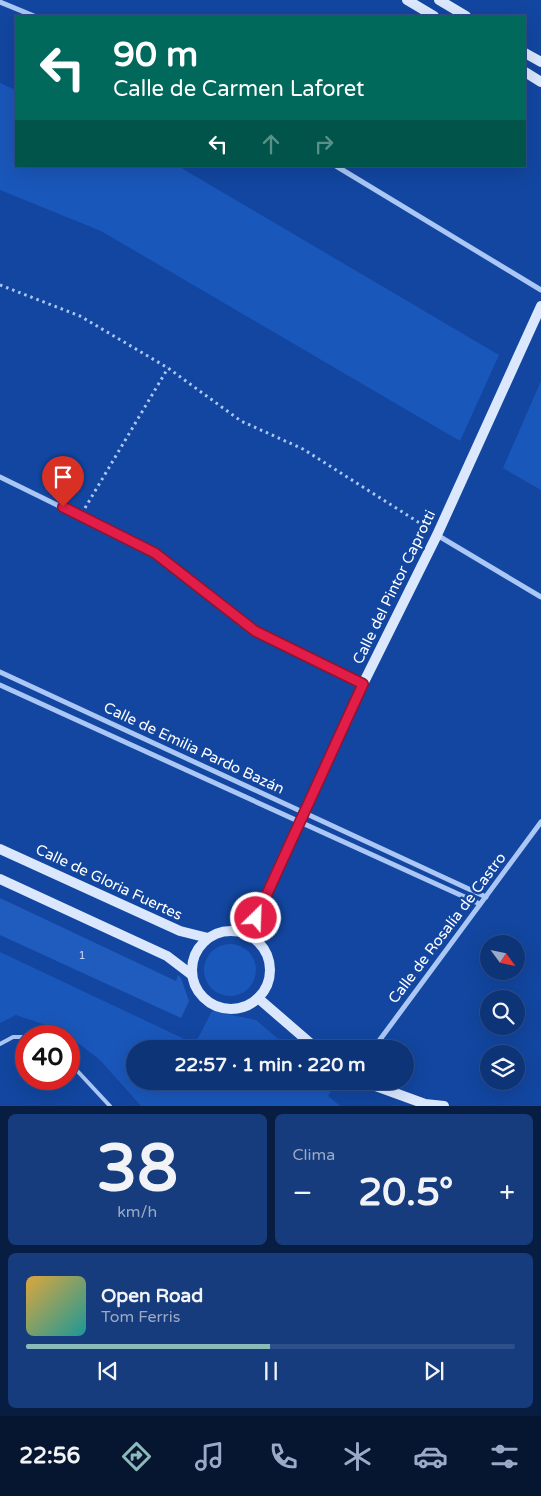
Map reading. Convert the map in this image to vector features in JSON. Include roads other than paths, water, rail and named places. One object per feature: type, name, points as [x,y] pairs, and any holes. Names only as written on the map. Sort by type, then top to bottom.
[{"type":"street","points":[[407,0],[432,15]]},
{"type":"street","points":[[439,0],[464,15]]},
{"type":"street","points":[[0,2],[32,15]]},
{"type":"street","points":[[526,54],[541,62]]},
{"type":"street","points":[[526,73],[541,82]]},
{"type":"street","points":[[338,167],[541,290]]},
{"type":"street","name":"Calle del Pintor Caprotti","points":[[248,934],[363,684],[437,535],[541,306]]},
{"type":"street","points":[[0,477],[81,515],[155,553],[255,631],[363,684]]},
{"type":"street","points":[[437,535],[541,597]]},
{"type":"street","name":"Calle de Emilia Pardo Bazán","points":[[0,672],[486,897]]},
{"type":"street","name":"Calle de Emilia Pardo Bazán","points":[[0,685],[298,823],[480,904]]},
{"type":"street","name":"Calle de Rosalía de Castro","points":[[380,1040],[541,822]]},
{"type":"street","name":"Calle de Gloria Fuertes","points":[[0,848],[180,931],[208,938]]},
{"type":"street","points":[[0,879],[167,956],[192,975]]},
{"type":"street","points":[[228,930],[248,934],[262,946],[270,964],[268,982],[258,998],[248,1006],[224,1009],[202,997],[195,987],[192,975],[195,954],[208,938],[228,930]]},
{"type":"street","points":[[258,998],[307,1040]]},
{"type":"street","points":[[387,1090],[425,1104],[444,1106]]},
{"type":"lane","points":[[0,1044],[15,1037]]},
{"type":"lane","points":[[80,1074],[110,1106]]}]
